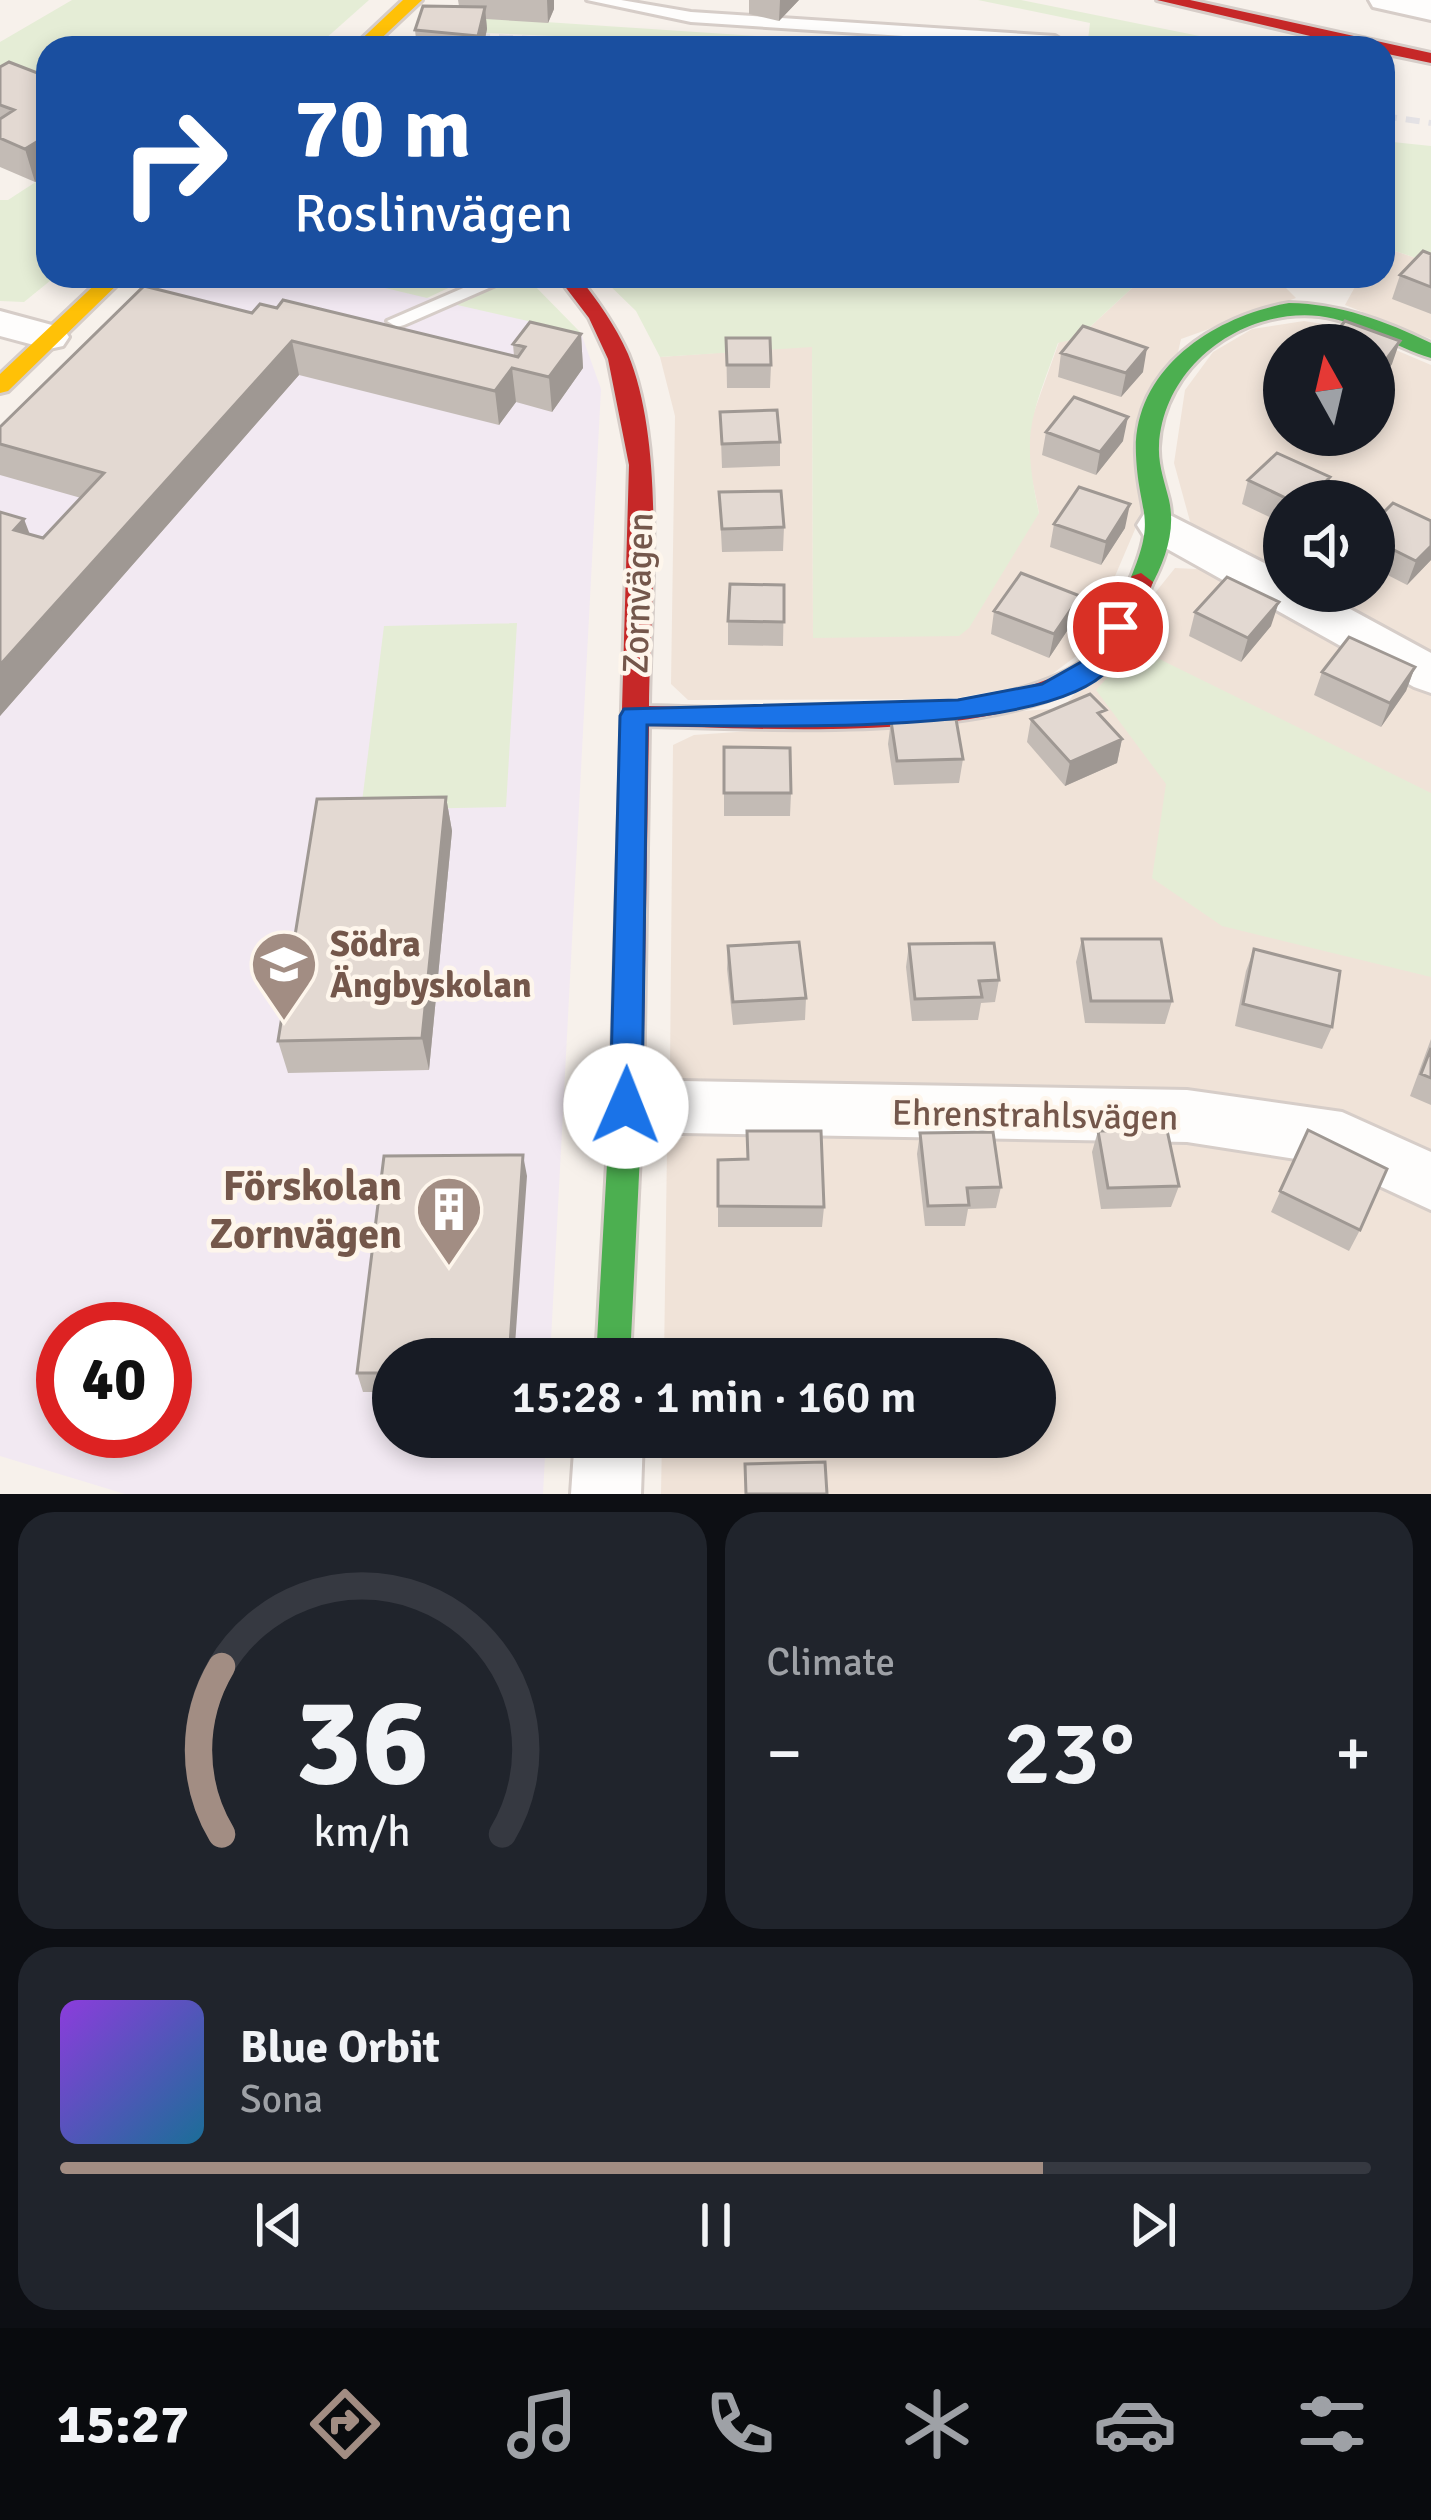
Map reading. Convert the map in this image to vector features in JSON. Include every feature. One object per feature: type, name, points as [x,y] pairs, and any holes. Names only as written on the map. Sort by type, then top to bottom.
[{"type":"street","points":[[374,36],[413,0]]},
{"type":"street","points":[[1166,0],[1330,36]]},
{"type":"street","points":[[1264,0],[1431,36]]},
{"type":"street","points":[[1385,0],[1431,10]]},
{"type":"street","points":[[1395,50],[1431,58]]},
{"type":"street","points":[[0,386],[103,288]]},
{"type":"street","name":"Zornvägen","points":[[576,288],[599,317],[619,359],[641,465],[626,1106],[615,1338]]},
{"type":"street","points":[[634,716],[958,710],[1048,693],[1100,663],[1154,554],[1160,525],[1146,441],[1163,385],[1211,338],[1243,321],[1303,309],[1345,318],[1431,352]]},
{"type":"street","points":[[0,323],[49,338]]},
{"type":"street","points":[[1160,525],[1431,675]]},
{"type":"street","name":"Ehrenstrahlsvägen","points":[[626,1106],[1187,1116],[1342,1139],[1431,1182]]},
{"type":"street","points":[[606,1494],[608,1458]]},
{"type":"lane","points":[[595,0],[692,17],[979,36]]},
{"type":"lane","points":[[398,321],[478,288]]},
{"type":"shaded area","points":[[1395,251],[1431,263],[1431,339],[1345,305],[1354,288],[1395,288]]},
{"type":"shaded area","name":"Södra Ängbyskolan","points":[[152,288],[387,288],[581,333],[601,389],[551,1338],[372,1338],[372,1458],[545,1458],[543,1494],[125,1494],[0,1456],[0,440]]},
{"type":"shaded area","points":[[1132,288],[1286,288],[1296,298],[1181,339],[1142,513],[1083,651],[1040,683],[951,699],[688,700],[671,684],[675,416],[660,357],[812,346],[813,638],[1039,513],[1028,460],[1029,426],[1059,342],[1078,338]]},
{"type":"shaded area","points":[[1263,327],[1263,456],[1395,456],[1395,350],[1431,365],[1431,658],[1347,612],[1395,612],[1395,480],[1263,480],[1263,565],[1191,525],[1174,463],[1185,390],[1213,352]]},
{"type":"shaded area","points":[[1175,568],[1217,570],[1263,596],[1263,612],[1292,612],[1431,690],[1431,1153],[1354,1116],[1286,1102],[1183,1094],[694,1086],[670,1070],[673,745],[694,735],[1063,708]]},
{"type":"shaded area","points":[[693,1129],[1188,1132],[1331,1152],[1431,1200],[1431,1494],[661,1494],[662,1458],[1056,1458],[1056,1338],[664,1338],[667,1149]]},
{"type":"green space","points":[[72,0],[369,0],[328,36],[36,36],[36,96],[0,65],[0,42]]},
{"type":"green space","points":[[978,0],[1021,0],[1200,36],[1088,36],[1090,23]]},
{"type":"green space","points":[[484,18],[756,36],[555,36],[486,33]]},
{"type":"green space","points":[[1395,142],[1431,146],[1431,263],[1395,251]]},
{"type":"green space","points":[[36,182],[36,288],[41,288],[24,302],[0,301],[0,200],[8,200]]},
{"type":"green space","points":[[385,288],[448,288],[427,298]]},
{"type":"green space","points":[[491,288],[537,288],[581,333],[453,304]]},
{"type":"green space","points":[[612,288],[1132,288],[1078,338],[1058,343],[1032,426],[1031,463],[1039,513],[969,628],[959,636],[813,638],[812,347],[660,357],[636,311]]},
{"type":"green space","points":[[517,623],[506,807],[361,810],[384,626]]},
{"type":"green space","points":[[1135,647],[1431,793],[1431,977],[1222,926],[1152,878],[1166,784],[1096,690]]},
{"type":"building","points":[[423,6],[485,7],[478,36],[415,30]]},
{"type":"building","points":[[9,62],[36,72],[36,142],[25,149],[0,138],[0,119],[14,110],[0,105],[0,67]]},
{"type":"building","points":[[1423,251],[1431,254],[1431,287],[1400,275]]},
{"type":"building","points":[[142,288],[252,313],[260,304],[277,308],[283,300],[518,357],[525,347],[513,344],[530,322],[581,334],[549,377],[512,368],[495,391],[292,341],[0,665],[0,512],[24,519],[14,530],[43,538],[104,473],[0,444],[0,427]]},
{"type":"building","points":[[1083,326],[1147,348],[1126,373],[1061,353]]},
{"type":"building","points":[[726,338],[770,338],[771,365],[727,365]]},
{"type":"building","points":[[1074,397],[1128,417],[1100,452],[1046,432]]},
{"type":"building","points":[[777,410],[780,442],[722,444],[720,412]]},
{"type":"building","points":[[1274,456],[1330,477],[1263,480],[1263,487],[1248,480]]},
{"type":"building","points":[[1079,487],[1130,504],[1106,542],[1054,524]]},
{"type":"building","points":[[781,491],[784,527],[722,529],[719,492]]},
{"type":"building","points":[[1395,504],[1431,521],[1431,546],[1416,561],[1395,550]]},
{"type":"building","points":[[1021,573],[1080,596],[1054,634],[994,611]]},
{"type":"building","points":[[1227,577],[1263,594],[1263,612],[1270,612],[1248,638],[1195,612]]},
{"type":"building","points":[[730,584],[784,585],[784,622],[728,621]]},
{"type":"building","points":[[1349,637],[1415,667],[1390,703],[1322,672]]},
{"type":"building","points":[[1090,694],[1106,710],[1098,713],[1122,739],[1070,762],[1031,719]]},
{"type":"building","points":[[956,719],[963,759],[897,761],[891,721]]},
{"type":"building","points":[[724,747],[790,748],[791,793],[724,793]]},
{"type":"building","points":[[446,797],[422,1038],[278,1041],[317,799]]},
{"type":"building","points":[[1082,939],[1161,939],[1172,1001],[1091,1001]]},
{"type":"building","points":[[799,942],[806,998],[733,1002],[728,946]]},
{"type":"building","points":[[994,943],[999,980],[979,981],[982,997],[915,999],[909,944]]},
{"type":"building","points":[[1254,949],[1340,971],[1332,1027],[1243,1004]]},
{"type":"building","points":[[1431,1048],[1431,1078],[1421,1074]]},
{"type":"building","points":[[1167,1130],[1179,1186],[1108,1188],[1098,1131]]},
{"type":"building","points":[[1308,1130],[1387,1169],[1360,1230],[1280,1191]]},
{"type":"building","points":[[747,1131],[821,1131],[824,1207],[718,1206],[718,1160],[748,1159]]},
{"type":"building","points":[[993,1132],[1001,1187],[967,1188],[969,1205],[928,1206],[920,1133]]},
{"type":"building","name":"Förskolan Zornvägen","points":[[523,1155],[510,1338],[372,1338],[372,1373],[357,1373],[384,1156]]},
{"type":"building","points":[[825,1462],[827,1494],[746,1494],[745,1464]]},
{"type":"railway","points":[[1395,118],[1431,123]]},
{"type":"traffic: fast","points":[[1141,582],[1160,529],[1147,450],[1155,411],[1167,384],[1207,341],[1260,315],[1319,310],[1363,321],[1431,351]]},
{"type":"traffic: fast","points":[[614,1338],[627,1093]]},
{"type":"traffic: slow","points":[[374,36],[413,0]]},
{"type":"traffic: slow","points":[[0,386],[103,288]]},
{"type":"traffic: jam","points":[[1166,0],[1330,36]]},
{"type":"traffic: jam","points":[[1395,50],[1431,58]]},
{"type":"traffic: jam","points":[[576,288],[599,317],[619,359],[641,465],[627,1093]]},
{"type":"traffic: jam","points":[[634,716],[876,716],[1007,701],[1060,686],[1097,663],[1117,636],[1141,582]]},
{"type":"place","name":"Södra Ängbyskolan","points":[[284,1023]]},
{"type":"place","name":"Förskolan Zornvägen","points":[[449,1268]]},
{"type":"route","points":[[626,1106],[634,716],[958,710],[1048,693],[1100,663],[1118,627]]}]
